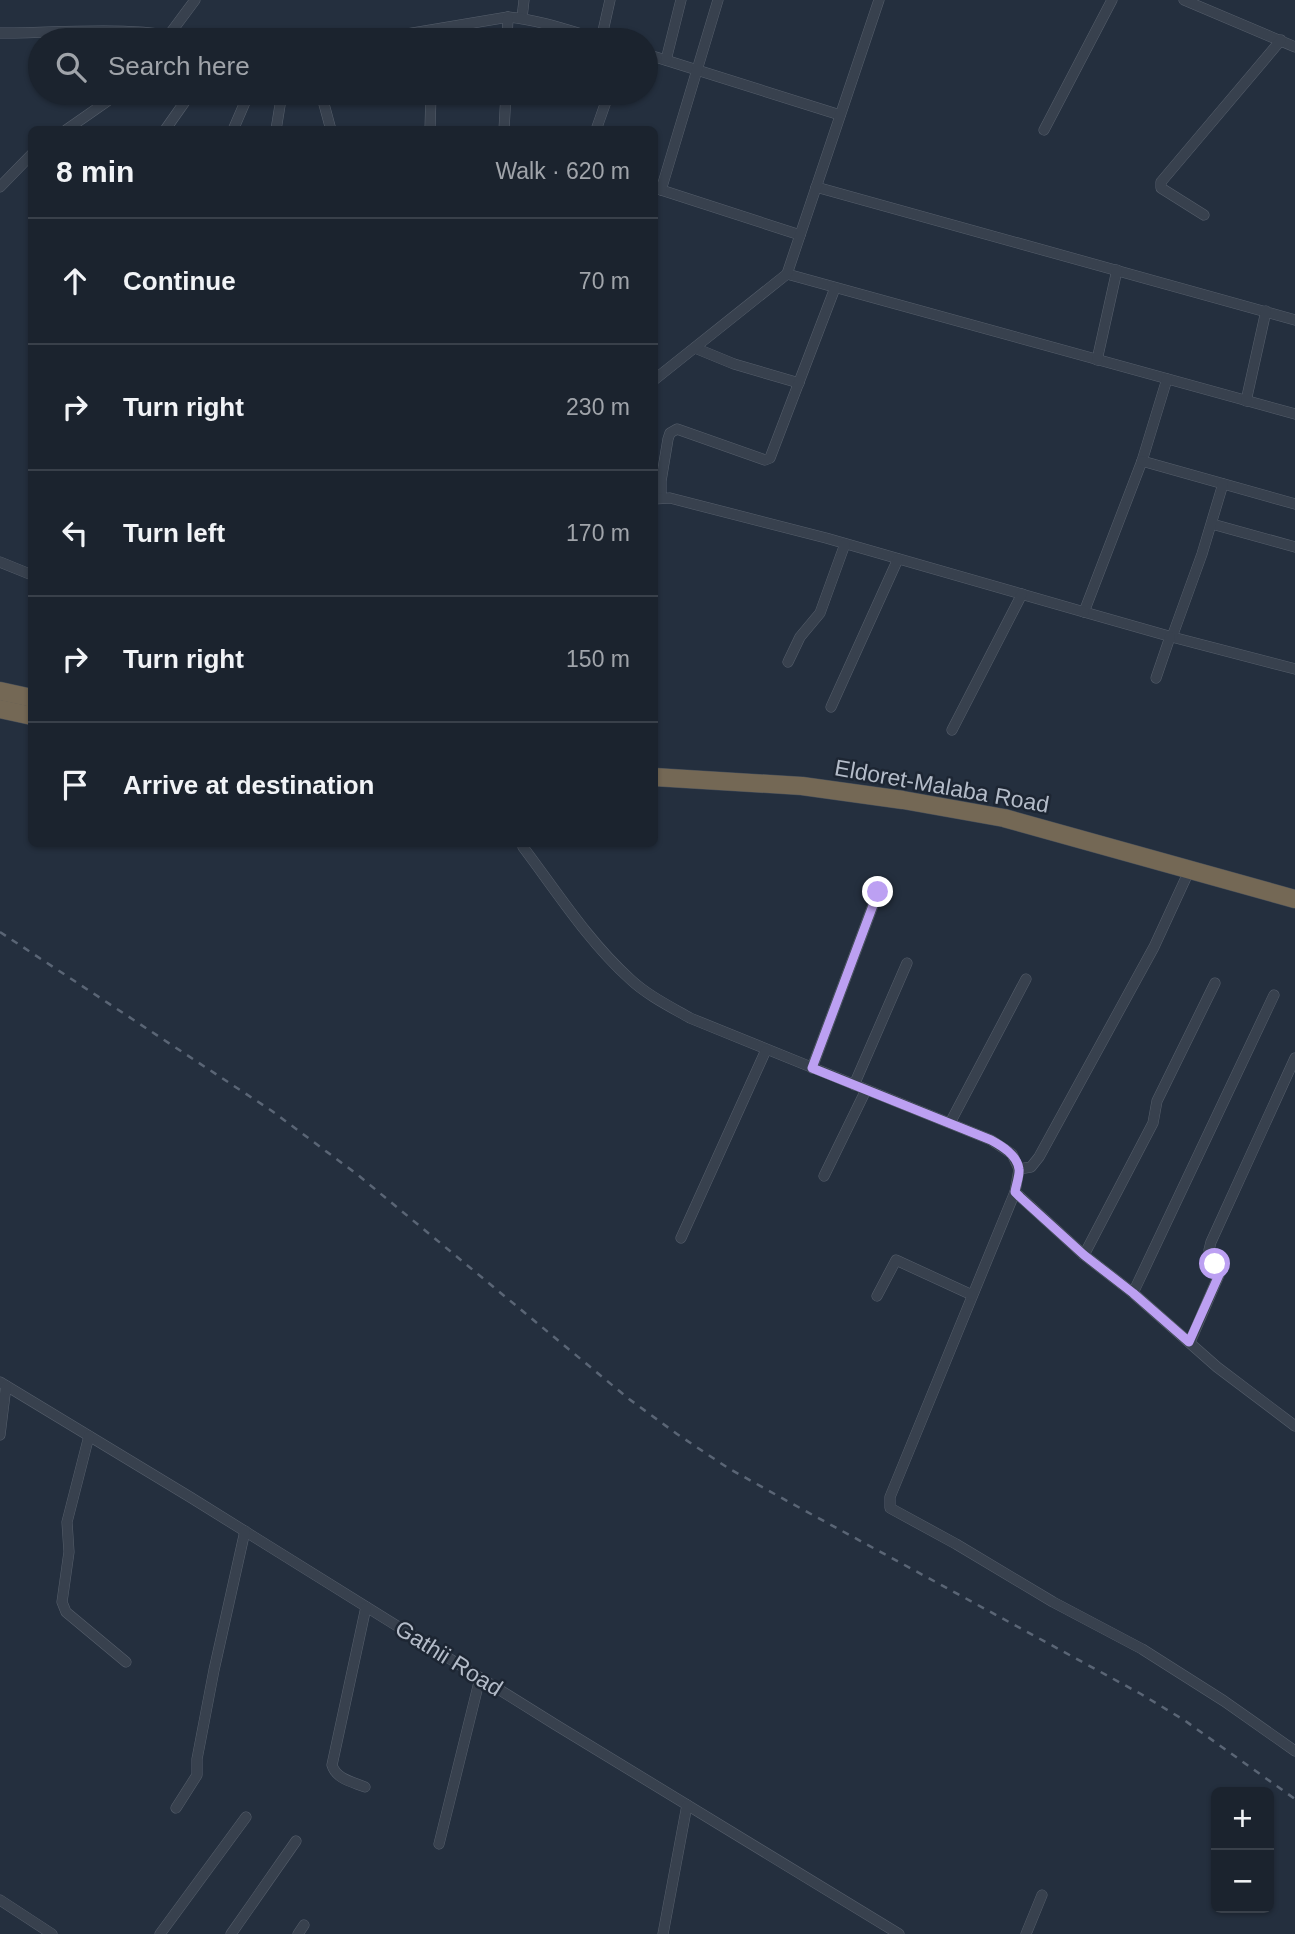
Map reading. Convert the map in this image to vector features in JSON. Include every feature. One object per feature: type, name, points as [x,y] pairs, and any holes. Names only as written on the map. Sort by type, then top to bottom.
[{"type":"highway","points":[[0,691],[28,697]]},
{"type":"highway","points":[[0,709],[28,715]]},
{"type":"highway","name":"Eldoret-Malaba Road","points":[[658,767],[792,774],[893,786],[968,800],[1295,888]]},
{"type":"highway","name":"Eldoret-Malaba Road","points":[[658,777],[802,786],[1004,818],[1295,899]]},
{"type":"street","points":[[174,28],[195,0]]},
{"type":"street","points":[[522,18],[524,0]]},
{"type":"street","points":[[604,28],[610,0]]},
{"type":"street","points":[[666,60],[681,0]]},
{"type":"street","points":[[718,0],[658,189],[800,235]]},
{"type":"street","points":[[658,377],[787,274],[878,0]]},
{"type":"street","points":[[1044,131],[1112,0]]},
{"type":"street","points":[[1191,2],[1295,47]]},
{"type":"street","points":[[508,17],[508,28]]},
{"type":"street","points":[[463,28],[508,17],[558,28]]},
{"type":"street","points":[[0,33],[28,33]]},
{"type":"street","points":[[1204,215],[1161,188],[1161,182],[1280,40]]},
{"type":"street","points":[[658,58],[840,115]]},
{"type":"street","points":[[72,126],[102,105]]},
{"type":"street","points":[[168,126],[183,105]]},
{"type":"street","points":[[235,126],[244,105]]},
{"type":"street","points":[[277,126],[280,105]]},
{"type":"street","points":[[323,105],[330,126]]},
{"type":"street","points":[[430,126],[431,105]]},
{"type":"street","points":[[504,126],[505,105]]},
{"type":"street","points":[[597,126],[605,105]]},
{"type":"street","points":[[0,187],[28,158]]},
{"type":"street","points":[[816,187],[1295,320]]},
{"type":"street","points":[[1097,360],[1117,270]]},
{"type":"street","points":[[787,274],[1295,414]]},
{"type":"street","points":[[835,288],[770,458],[767,460],[677,429],[670,433],[667,439],[658,498],[670,498],[845,544],[1171,637],[1295,669]]},
{"type":"street","points":[[1245,401],[1266,311]]},
{"type":"street","points":[[695,348],[799,383]]},
{"type":"street","points":[[1084,612],[1142,461],[1167,379]]},
{"type":"street","points":[[1142,461],[1295,504]]},
{"type":"street","points":[[1156,678],[1212,524],[1223,484]]},
{"type":"street","points":[[1212,524],[1295,547]]},
{"type":"street","points":[[788,662],[800,637],[820,613],[845,544]]},
{"type":"street","points":[[831,708],[898,559]]},
{"type":"street","points":[[0,562],[28,573]]},
{"type":"street","points":[[953,730],[1022,594]]},
{"type":"street","points":[[523,847],[592,940],[631,980],[690,1018],[950,1123],[1003,1147],[1012,1154],[1019,1169],[1015,1192],[890,1497],[890,1508],[1142,1649],[1224,1700],[1295,1751]]},
{"type":"street","points":[[1019,1169],[1031,1167],[1039,1157],[1154,947],[1190,869]]},
{"type":"street","points":[[812,1068],[878,892]]},
{"type":"street","points":[[853,1085],[907,963]]},
{"type":"street","points":[[950,1123],[1026,979]]},
{"type":"street","points":[[1084,1255],[1153,1123],[1157,1101],[1215,983]]},
{"type":"street","points":[[1133,1293],[1274,995]]},
{"type":"street","points":[[681,1238],[766,1049]]},
{"type":"street","points":[[1189,1342],[1219,1275],[1219,1269],[1209,1250],[1211,1242],[1295,1058]]},
{"type":"street","points":[[824,1176],[866,1090]]},
{"type":"street","points":[[1015,1192],[1084,1255],[1133,1293],[1217,1367],[1294,1422]]},
{"type":"street","points":[[877,1296],[896,1260],[972,1295]]},
{"type":"street","points":[[0,1435],[3,1384]]},
{"type":"street","name":"Gathii Road","points":[[3,1384],[898,1934]]},
{"type":"street","points":[[89,1436],[67,1522],[69,1552],[62,1602],[66,1612],[126,1661]]},
{"type":"street","points":[[176,1808],[197,1775],[197,1759],[212,1681],[245,1531]]},
{"type":"street","points":[[365,1787],[338,1775],[333,1771],[332,1765],[366,1607]]},
{"type":"street","points":[[439,1844],[480,1678]]},
{"type":"street","points":[[663,1934],[687,1805]]},
{"type":"street","points":[[160,1934],[246,1817]]},
{"type":"street","points":[[231,1934],[296,1841]]},
{"type":"street","points":[[1026,1934],[1042,1895]]},
{"type":"street","points":[[0,1900],[52,1934]]},
{"type":"railway","points":[[0,932],[272,1111],[358,1175],[629,1399],[677,1434],[728,1468],[1141,1694],[1184,1720],[1295,1799]]},
{"type":"route","points":[[878,892],[812,1068],[1003,1147],[1012,1154],[1019,1169],[1015,1192],[1084,1255],[1189,1342],[1219,1275],[1215,1264]]}]
